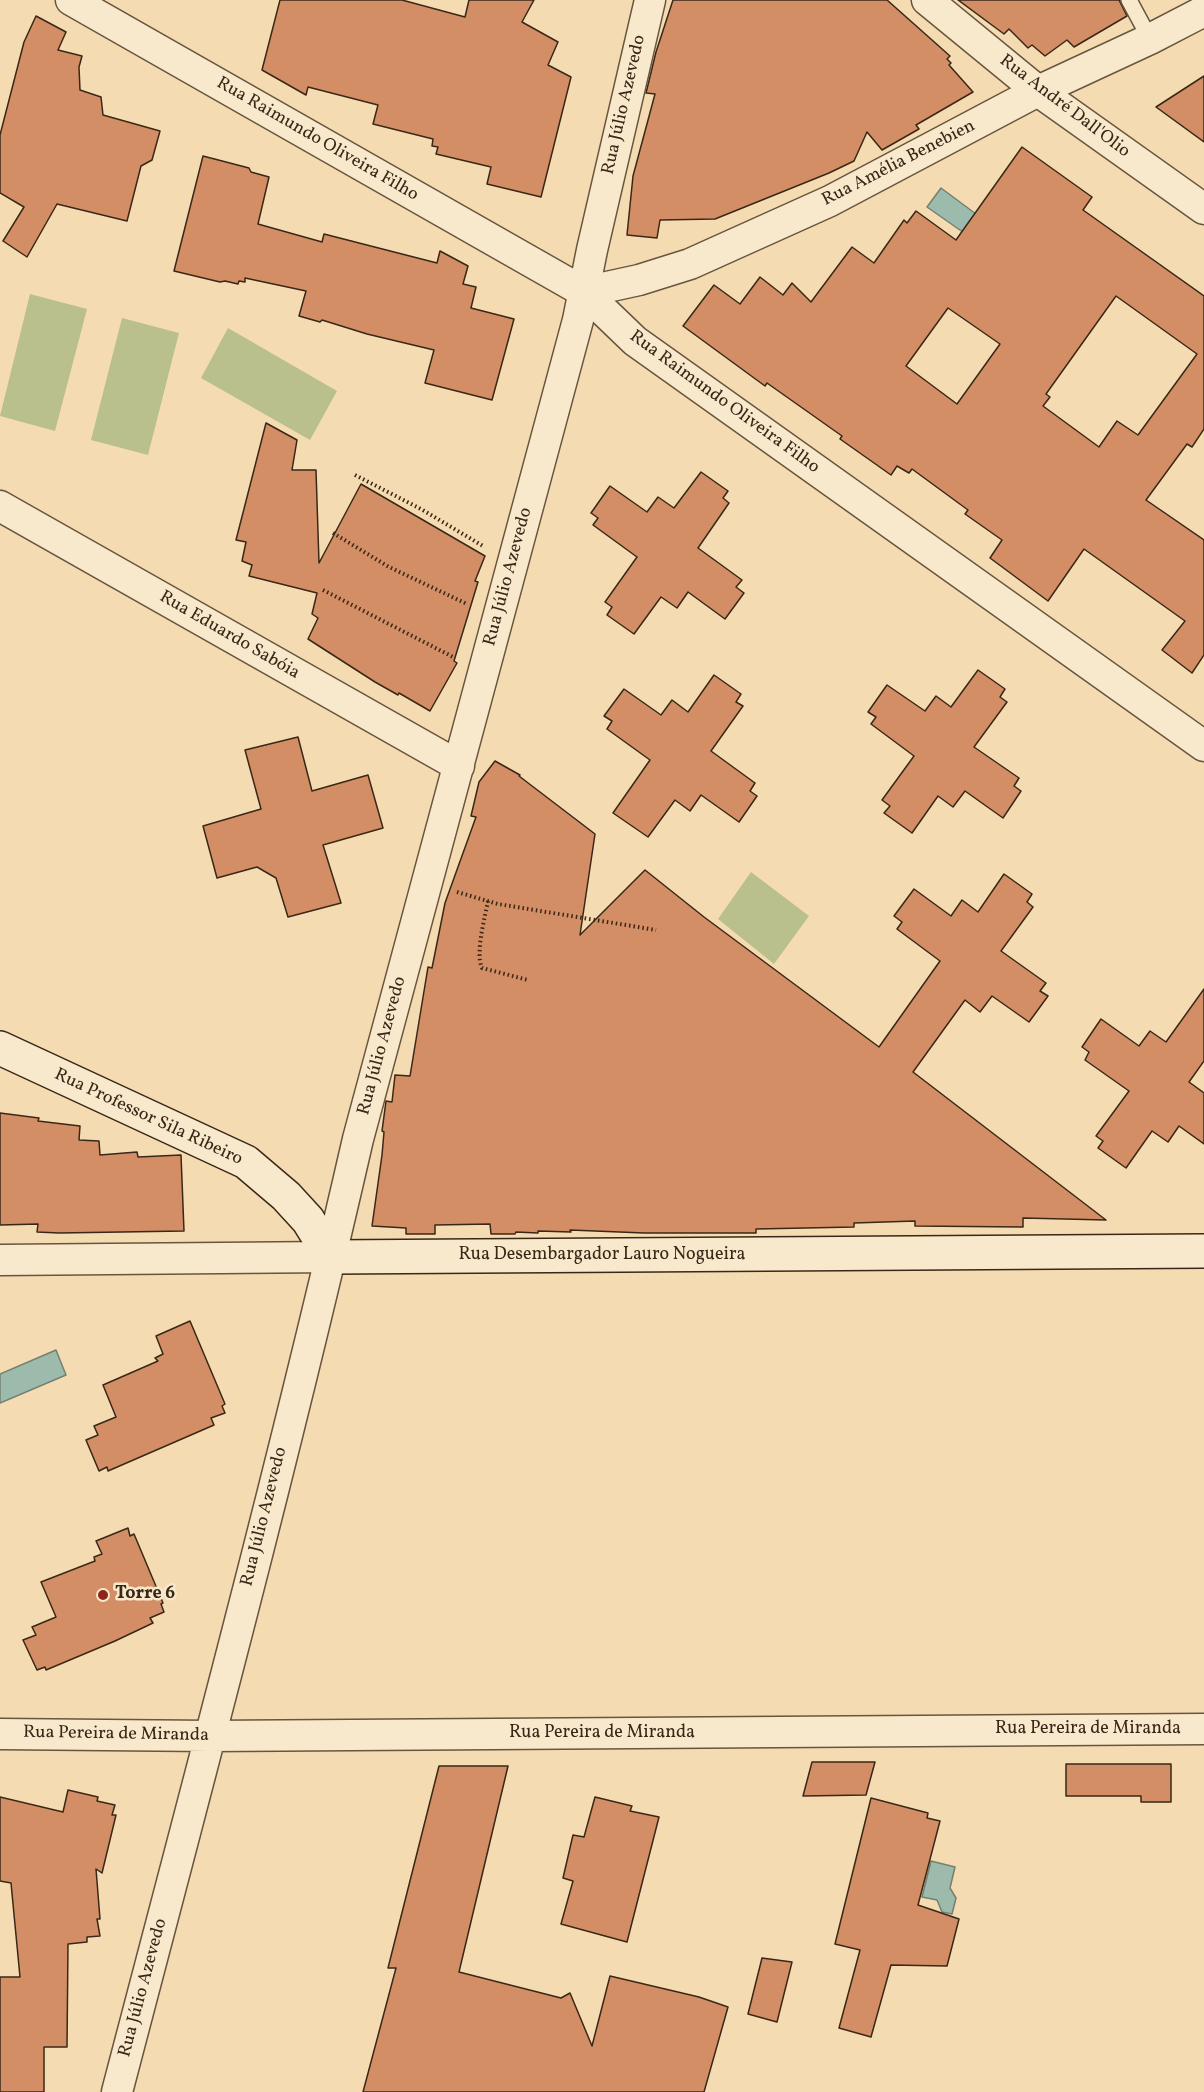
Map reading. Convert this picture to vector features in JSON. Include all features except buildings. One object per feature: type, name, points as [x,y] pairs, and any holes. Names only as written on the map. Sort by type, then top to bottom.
[{"type":"street","name":"Rua Raimundo Oliveira Filho","points":[[70,0],[584,292],[635,341],[1204,746]]},
{"type":"street","name":"Rua Júlio Azevedo","points":[[117,2092],[210,1736],[331,1257],[358,1139],[570,349],[650,0]]},
{"type":"street","name":"Rua André Dall'Olio","points":[[927,0],[1038,91],[1204,209]]},
{"type":"street","name":"Rua Amélia Benebien","points":[[584,292],[639,280],[690,264],[830,201],[1038,91],[1204,11]]},
{"type":"street","name":"Rua Eduardo Sabóia","points":[[0,506],[459,766]]},
{"type":"street","name":"Rua Professor Sila Ribeiro","points":[[0,1048],[246,1162],[286,1196],[308,1220],[331,1257]]},
{"type":"street","name":"Rua Desembargador Lauro Nogueira","points":[[0,1260],[1204,1251]]},
{"type":"street","name":"Rua Pereira de Miranda","points":[[0,1734],[210,1736],[1204,1729]]},
{"type":"lane","points":[[1129,0],[1150,39]]},
{"type":"path","points":[[355,475],[421,509],[491,551]]},
{"type":"path","points":[[333,533],[389,567],[475,608]]},
{"type":"path","points":[[323,590],[461,661]]},
{"type":"path","points":[[428,883],[488,901],[536,911],[573,915],[656,930]]},
{"type":"path","points":[[488,901],[479,963],[482,968],[528,980]]},
{"type":"green space","points":[[30,294],[87,309],[55,431],[0,416]]},
{"type":"green space","points":[[122,318],[179,333],[148,455],[91,440]]},
{"type":"green space","points":[[228,328],[337,391],[310,440],[201,378]]},
{"type":"green space","points":[[751,872],[809,916],[774,964],[718,919]]},
{"type":"shaded area","points":[[941,188],[980,217],[967,235],[927,207]]},
{"type":"shaded area","points":[[56,1350],[66,1375],[0,1403],[0,1374]]},
{"type":"shaded area","points":[[931,1861],[955,1867],[950,1888],[956,1898],[952,1914],[942,1912],[937,1900],[922,1897]]},
{"type":"place","name":"Torre 6","points":[[103,1595]]}]
